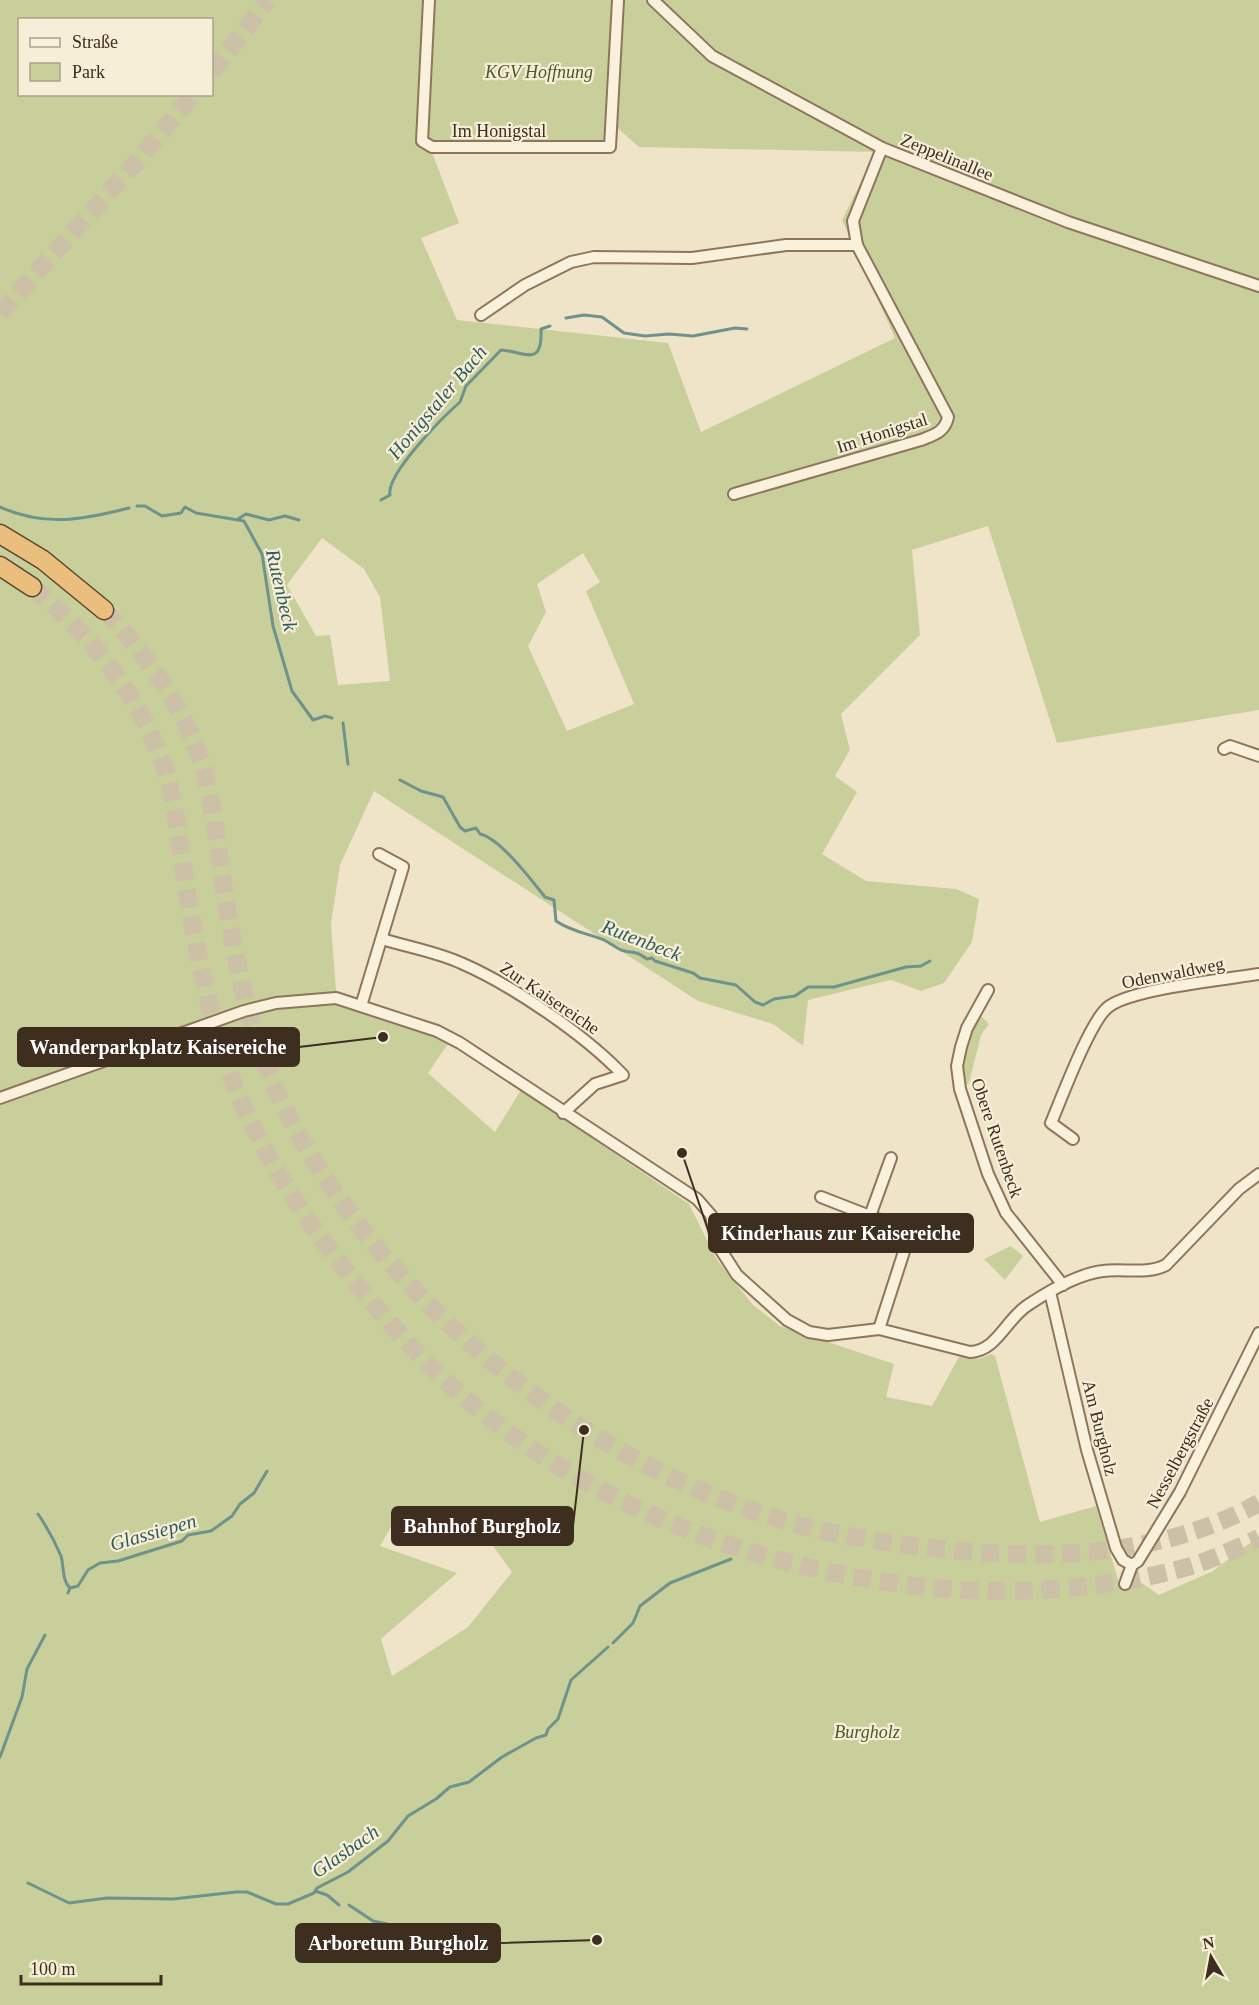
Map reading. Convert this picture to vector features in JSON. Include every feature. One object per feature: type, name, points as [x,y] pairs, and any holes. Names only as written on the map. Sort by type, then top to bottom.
[{"type":"highway","points":[[0,534],[43,560],[104,610]]},
{"type":"highway","points":[[0,566],[32,587]]},
{"type":"street","name":"Im Honigstal","points":[[429,0],[422,141],[432,147],[610,147],[618,0]]},
{"type":"street","name":"Zeppelinallee","points":[[653,0],[712,56],[882,148],[1068,222],[1259,286]]},
{"type":"street","name":"Im Honigstal","points":[[734,494],[921,440],[939,433],[946,424],[948,417],[856,245],[853,221],[855,213],[882,148]]},
{"type":"street","points":[[481,315],[533,281],[571,262],[594,257],[692,258],[786,245],[856,245]]},
{"type":"street","points":[[1224,749],[1230,746],[1259,756]]},
{"type":"street","points":[[361,1006],[404,867],[379,854]]},
{"type":"street","name":"Zur Kaisereiche","points":[[382,939],[460,962],[496,980],[588,1042],[623,1075],[596,1084],[564,1113]]},
{"type":"street","name":"Odenwaldweg","points":[[1073,1139],[1050,1123],[1094,1029],[1108,1006],[1117,1000],[1139,995],[1259,974]]},
{"type":"street","name":"Obere Rutenbeck","points":[[988,990],[967,1028],[961,1047],[957,1066],[960,1089],[988,1174],[1006,1214],[1063,1285]]},
{"type":"street","points":[[0,1098],[235,1014],[276,1003],[336,998],[437,1031],[460,1043],[697,1199],[711,1215],[717,1244],[726,1261],[743,1282],[787,1320],[809,1332],[828,1335],[879,1329],[960,1350],[981,1352],[1018,1312],[1063,1285],[1100,1271],[1153,1269],[1166,1265],[1239,1189],[1259,1174]]},
{"type":"street","points":[[870,1216],[891,1158]]},
{"type":"street","points":[[820,1197],[903,1229],[909,1236],[879,1329]]},
{"type":"street","name":"Am Burgholz","points":[[1050,1292],[1087,1450],[1116,1548],[1123,1560],[1132,1565]]},
{"type":"street","name":"Nesselbergstraße","points":[[1125,1584],[1132,1565],[1138,1561],[1180,1492],[1259,1333]]},
{"type":"green space","name":"Burgholz","points":[[0,0],[1259,0],[1259,710],[1057,743],[988,526],[912,550],[920,635],[841,714],[850,750],[835,776],[857,792],[822,854],[866,881],[956,889],[979,899],[972,942],[944,983],[921,991],[891,980],[808,1000],[803,1046],[773,1024],[698,1001],[374,791],[340,865],[331,924],[336,991],[331,1001],[450,1041],[428,1073],[495,1132],[521,1090],[689,1204],[717,1260],[753,1305],[780,1326],[894,1364],[886,1397],[932,1406],[960,1355],[979,1359],[991,1354],[995,1356],[1040,1522],[1096,1506],[1119,1583],[1133,1577],[1159,1595],[1213,1571],[1259,1536],[1259,2005],[0,2005]],"holes":[[[614,125],[639,147],[876,152],[842,220],[895,338],[701,432],[668,343],[457,320],[421,238],[459,223],[431,150],[613,150]],[[322,538],[364,569],[380,597],[390,681],[338,685],[330,635],[316,636],[287,585]],[[583,553],[600,582],[586,591],[634,704],[567,731],[528,646],[546,612],[537,584]],[[403,1506],[469,1513],[512,1572],[468,1627],[392,1676],[381,1639],[457,1573],[380,1546]]]},
{"type":"green space","points":[[980,1015],[989,1024],[981,1035],[969,1083],[964,1086],[962,1063],[971,1041],[966,1036]]},
{"type":"green space","points":[[1011,1246],[1023,1256],[1005,1280],[984,1259]]},
{"type":"waterway","name":"Honigstaler Bach","points":[[566,318],[584,315],[602,317],[624,333],[645,336],[669,334],[693,336],[735,328],[747,329]]},
{"type":"waterway","name":"Honigstaler Bach","points":[[381,500],[390,495],[391,486],[397,474],[417,446],[460,402],[466,386],[501,350],[530,355],[535,353],[539,349],[541,329],[550,326]]},
{"type":"waterway","name":"Rutenbeck","points":[[137,506],[145,506],[162,516],[181,513],[185,507],[196,513],[244,521],[262,554],[273,626],[292,691],[313,720],[325,716],[332,718]]},
{"type":"waterway","name":"Rutenbeck","points":[[0,507],[33,517],[64,520],[129,508]]},
{"type":"waterway","name":"Honigstaler Bach","points":[[238,519],[246,514],[269,520],[285,516],[299,520]]},
{"type":"waterway","name":"Rutenbeck","points":[[343,723],[348,764]]},
{"type":"waterway","name":"Rutenbeck","points":[[400,780],[421,791],[443,797],[460,827],[465,831],[476,828],[480,834],[497,843],[516,861],[545,897],[554,900],[556,921],[573,930],[604,940],[621,950],[636,953],[647,959],[652,958],[693,973],[700,978],[736,985],[755,1002],[763,1005],[774,999],[795,996],[808,987],[834,987],[906,967],[921,966],[930,961]]},
{"type":"waterway","name":"Glassiepen","points":[[68,1593],[70,1588],[78,1586],[88,1570],[100,1563],[118,1561],[182,1541],[188,1535],[211,1531],[232,1516],[240,1504],[254,1493],[267,1471]]},
{"type":"waterway","points":[[38,1514],[61,1556],[64,1577],[70,1588]]},
{"type":"waterway","name":"Glasbach","points":[[613,1643],[633,1623],[640,1606],[670,1583],[731,1559]]},
{"type":"waterway","name":"Glassiepen","points":[[0,1757],[22,1697],[27,1669],[45,1635]]},
{"type":"waterway","name":"Glasbach","points":[[28,1883],[69,1903],[107,1898],[173,1899],[247,1892],[276,1904],[288,1904],[314,1893],[317,1888],[348,1872],[388,1841],[408,1816],[436,1799],[450,1787],[469,1782],[502,1757],[546,1735],[548,1729],[558,1719],[571,1680],[608,1647]]},
{"type":"waterway","points":[[315,1891],[327,1895],[339,1905]]},
{"type":"waterway","points":[[349,1905],[373,1921],[387,1924]]},
{"type":"tunnel","points":[[213,71],[268,0]]},
{"type":"tunnel","points":[[0,313],[139,159],[191,96]]},
{"type":"tunnel","points":[[32,587],[72,623],[108,664],[138,709],[161,758],[173,800],[194,930],[212,1016],[229,1072],[265,1150],[309,1221],[383,1316],[445,1381],[509,1432],[561,1467],[616,1498],[673,1524],[732,1546],[792,1563],[854,1577],[916,1586],[1017,1591],[1118,1582],[1194,1565],[1259,1538]]},
{"type":"tunnel","points":[[104,610],[135,645],[162,683],[186,724],[203,767],[244,993],[260,1050],[283,1105],[325,1178],[377,1247],[436,1312],[503,1371],[575,1423],[651,1467],[730,1502],[811,1528],[849,1536],[905,1545],[1000,1554],[1076,1553],[1152,1543],[1224,1520],[1259,1503]]},
{"type":"place","name":"Wanderparkplatz Kaisereiche","points":[[383,1037]]},
{"type":"place","name":"Kinderhaus zur Kaisereiche","points":[[682,1153]]},
{"type":"place","name":"Bahnhof Burgholz","points":[[584,1430]]},
{"type":"place","name":"Arboretum Burgholz","points":[[597,1940]]},
{"type":"park label","name":"KGV Hoffnung","points":[[539,72]]}]
